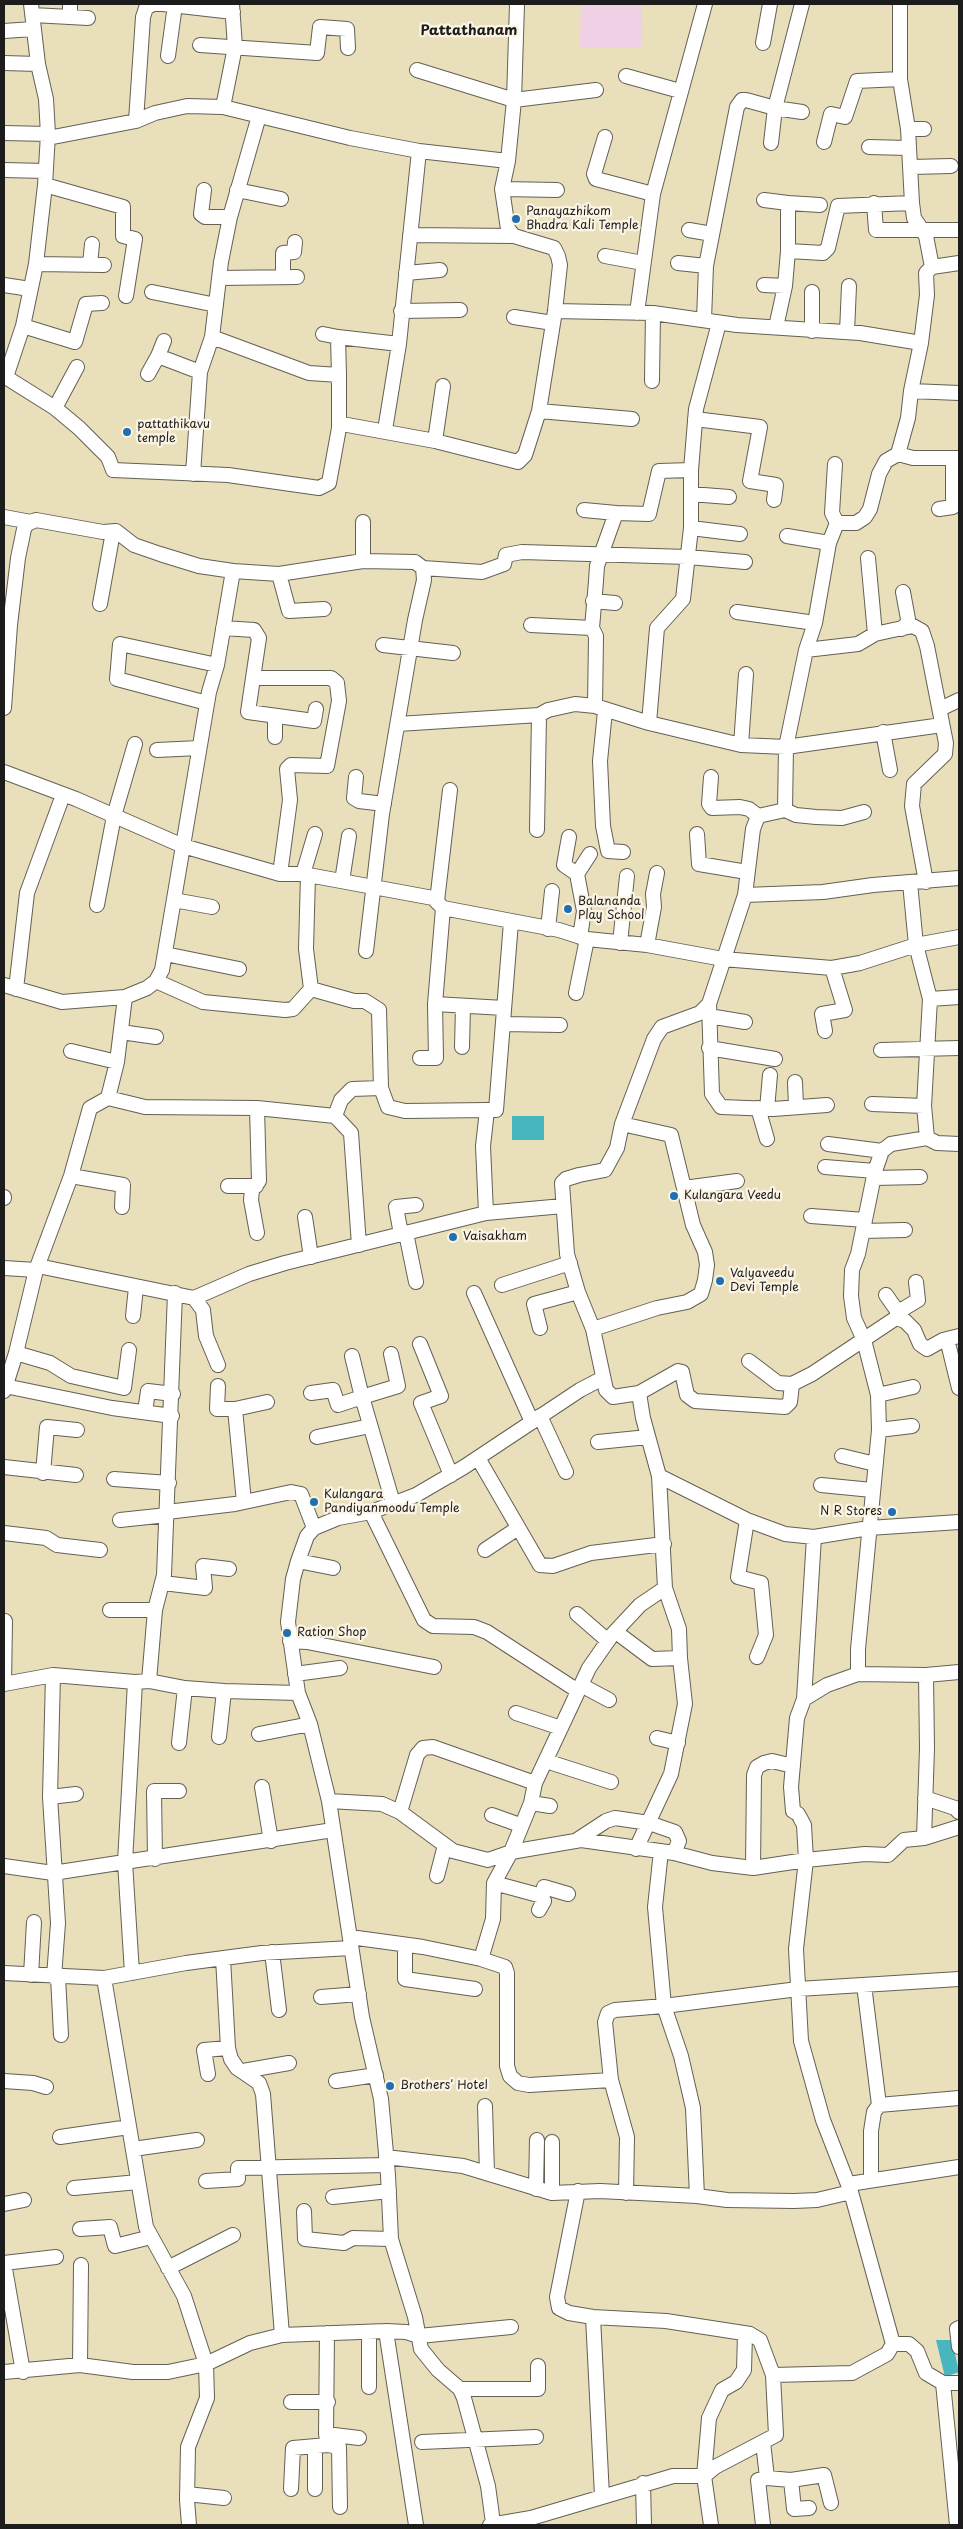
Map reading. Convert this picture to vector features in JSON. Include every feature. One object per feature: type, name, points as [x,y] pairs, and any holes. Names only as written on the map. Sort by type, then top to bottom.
[{"type":"street","points":[[136,121],[143,17],[146,8],[153,4],[233,8],[235,47],[223,107]]},
{"type":"street","points":[[511,4],[517,4],[514,100],[508,161],[502,190],[508,229],[514,236]]},
{"type":"street","points":[[637,313],[653,194],[705,4]]},
{"type":"street","points":[[763,43],[770,4]]},
{"type":"street","points":[[771,143],[775,108],[802,4]]},
{"type":"street","points":[[900,4],[900,79],[908,129],[912,203],[914,218],[924,231],[932,266]]},
{"type":"street","points":[[168,56],[175,5]]},
{"type":"street","points":[[4,31],[32,16],[70,10],[88,18]]},
{"type":"street","points":[[32,16],[38,64],[46,99],[48,136],[45,178],[36,264],[23,326],[5,376],[55,408],[79,428],[108,457],[113,470],[228,475],[319,488],[329,482],[339,428],[338,337]]},
{"type":"street","points":[[200,45],[317,53],[320,27],[347,29],[348,48]]},
{"type":"street","points":[[4,63],[38,64]]},
{"type":"street","points":[[417,70],[514,100],[596,90]]},
{"type":"street","points":[[626,76],[680,91]]},
{"type":"street","points":[[824,142],[831,114],[845,118],[857,81],[900,79]]},
{"type":"street","points":[[704,320],[706,266],[737,107],[742,100],[746,100],[775,108],[802,112]]},
{"type":"street","points":[[4,133],[48,136],[136,121],[155,113],[186,106],[223,107],[350,138],[419,151],[508,161]]},
{"type":"street","points":[[193,474],[200,372],[212,337],[219,278],[230,217],[259,116]]},
{"type":"street","points":[[908,129],[924,129]]},
{"type":"street","points":[[605,136],[594,174],[596,179],[653,194]]},
{"type":"street","points":[[869,148],[908,148]]},
{"type":"street","points":[[385,430],[399,344],[419,151]]},
{"type":"street","points":[[911,167],[951,166]]},
{"type":"street","points":[[4,170],[45,178],[123,207],[123,236],[135,239],[126,296]]},
{"type":"street","points":[[204,190],[201,214],[205,217],[230,217]]},
{"type":"street","points":[[237,190],[281,199]]},
{"type":"street","points":[[502,190],[557,190]]},
{"type":"street","points":[[764,200],[820,205]]},
{"type":"street","points":[[776,327],[785,286],[788,251],[788,203]]},
{"type":"street","points":[[788,251],[822,254],[828,248],[838,206],[874,203],[912,203]]},
{"type":"street","points":[[874,203],[876,230],[959,230]]},
{"type":"street","points":[[689,230],[712,234]]},
{"type":"street","points":[[339,428],[342,424],[385,430],[518,462],[524,455],[539,411],[554,317],[560,265],[554,248],[514,236],[410,235]]},
{"type":"street","points":[[219,278],[290,276],[283,253],[294,252],[295,242]]},
{"type":"street","points":[[90,264],[92,244]]},
{"type":"street","points":[[605,256],[643,262]]},
{"type":"street","points":[[678,263],[706,266]]},
{"type":"street","points":[[898,454],[908,418],[911,391],[922,343],[927,295],[926,273],[932,266],[959,263]]},
{"type":"street","points":[[36,264],[104,265]]},
{"type":"street","points":[[406,273],[440,270]]},
{"type":"street","points":[[4,285],[30,289]]},
{"type":"street","points":[[764,285],[785,286]]},
{"type":"street","points":[[847,332],[849,286]]},
{"type":"street","points":[[152,292],[216,305]]},
{"type":"street","points":[[812,292],[812,330]]},
{"type":"street","points":[[23,326],[74,342],[86,304],[102,303]]},
{"type":"street","points":[[401,311],[460,310]]},
{"type":"street","points":[[514,317],[653,313],[719,323],[847,332],[922,343]]},
{"type":"street","points":[[652,380],[653,313]]},
{"type":"street","points":[[649,723],[657,628],[683,599],[691,528],[691,470],[695,419],[719,323]]},
{"type":"street","points":[[323,334],[399,344]]},
{"type":"street","points":[[212,337],[309,373],[339,375]]},
{"type":"street","points":[[148,374],[164,341]]},
{"type":"street","points":[[158,356],[200,372]]},
{"type":"street","points":[[55,408],[78,367]]},
{"type":"street","points":[[435,441],[443,386]]},
{"type":"street","points":[[911,391],[959,393]]},
{"type":"street","points":[[539,411],[632,419]]},
{"type":"street","points":[[695,419],[760,427],[750,481],[776,485],[774,500]]},
{"type":"street","points":[[837,523],[856,523],[865,516],[870,509],[879,474],[886,460],[898,454],[914,458],[956,458],[953,507],[939,509]]},
{"type":"street","points":[[785,810],[786,747],[806,650],[815,623],[829,543],[837,523],[832,513],[836,464]]},
{"type":"street","points":[[584,510],[649,514],[658,471],[691,470]]},
{"type":"street","points":[[691,494],[729,498]]},
{"type":"street","points":[[616,513],[601,554],[592,628],[596,636],[603,826],[608,852],[623,852]]},
{"type":"street","points":[[4,517],[31,522]]},
{"type":"street","points":[[4,708],[9,583],[24,529],[36,520],[52,521],[72,527],[116,532],[134,545],[199,566],[279,574],[363,561],[416,562],[423,568],[482,572],[504,564],[506,555],[522,552],[688,557],[745,562]]},
{"type":"street","points":[[363,522],[363,561]]},
{"type":"street","points":[[691,528],[740,534]]},
{"type":"street","points":[[100,604],[112,532]]},
{"type":"street","points":[[787,536],[829,543]]},
{"type":"street","points":[[868,558],[875,634]]},
{"type":"street","points":[[366,951],[384,804],[410,648],[424,580],[423,568]]},
{"type":"street","points":[[63,795],[27,893],[10,987],[62,1002],[125,997],[147,988],[156,981],[162,970],[207,703],[234,570]]},
{"type":"street","points":[[279,574],[289,611],[324,608]]},
{"type":"street","points":[[900,629],[907,624],[908,619],[903,592]]},
{"type":"street","points":[[594,601],[615,604]]},
{"type":"street","points":[[737,612],[815,623]]},
{"type":"street","points":[[531,625],[592,628]]},
{"type":"street","points":[[806,650],[858,644],[875,634],[913,626],[922,631],[927,646],[946,743],[944,754],[914,784],[912,806],[926,882]]},
{"type":"street","points":[[223,628],[254,630],[260,638],[248,712],[314,721],[316,709]]},
{"type":"street","points":[[207,703],[117,679],[120,644],[216,665]]},
{"type":"street","points":[[383,645],[453,653]]},
{"type":"street","points":[[741,746],[746,674]]},
{"type":"street","points":[[253,678],[331,678],[338,684],[339,692],[330,758],[327,766],[290,765],[287,769],[290,800],[280,874]]},
{"type":"street","points":[[940,709],[959,700]]},
{"type":"street","points":[[398,724],[539,715],[560,706],[575,704],[600,708],[649,723],[741,746],[786,747],[942,725]]},
{"type":"street","points":[[537,830],[539,715]]},
{"type":"street","points":[[275,716],[275,737]]},
{"type":"street","points":[[884,732],[890,770]]},
{"type":"street","points":[[97,905],[114,816],[135,744]]},
{"type":"street","points":[[156,750],[199,748]]},
{"type":"street","points":[[4,772],[183,846],[280,874],[306,874],[342,881],[584,938],[647,945],[723,958],[832,968],[860,963],[916,945],[959,937]]},
{"type":"street","points":[[356,777],[354,798],[359,801],[384,804]]},
{"type":"street","points":[[710,777],[709,804],[712,808],[740,807],[749,809],[758,816]]},
{"type":"street","points":[[420,1058],[436,1058],[435,1004],[440,904],[450,790]]},
{"type":"street","points":[[758,816],[785,810],[796,815],[842,818],[864,812]]},
{"type":"street","points":[[758,816],[750,844],[745,895],[723,958],[709,1010],[712,1094],[721,1107],[763,1108],[827,1105]]},
{"type":"street","points":[[156,981],[203,1002],[285,1010],[293,1009],[311,989],[306,949],[306,874],[315,834]]},
{"type":"street","points":[[697,834],[699,864],[747,872]]},
{"type":"street","points":[[342,881],[349,836]]},
{"type":"street","points":[[569,836],[564,865],[576,874],[584,911],[584,938],[576,993]]},
{"type":"street","points":[[576,874],[590,854]]},
{"type":"street","points":[[647,945],[657,873]]},
{"type":"street","points":[[620,943],[627,876]]},
{"type":"street","points":[[745,895],[823,892],[873,885],[959,878]]},
{"type":"street","points":[[910,883],[916,945],[930,999],[924,1106],[927,1138]]},
{"type":"street","points":[[548,929],[552,891]]},
{"type":"street","points":[[174,900],[212,907]]},
{"type":"street","points":[[311,989],[354,1001],[365,1001],[379,1010],[381,1088],[388,1107],[394,1110],[496,1110],[511,922]]},
{"type":"street","points":[[165,954],[239,969]]},
{"type":"street","points":[[825,1031],[822,1014],[845,1010],[832,968]]},
{"type":"street","points":[[930,999],[959,996]]},
{"type":"street","points":[[108,1098],[116,1062],[125,997]]},
{"type":"street","points":[[435,1004],[504,1008]]},
{"type":"street","points":[[462,1047],[463,1006]]},
{"type":"street","points":[[745,1022],[709,1010],[662,1027],[654,1039],[622,1124],[617,1148],[605,1170],[579,1175],[566,1179],[562,1183],[570,1263],[578,1292],[593,1329],[606,1390],[613,1397],[639,1393],[678,1371],[682,1372],[688,1395],[695,1401],[785,1407],[790,1402],[792,1384]]},
{"type":"street","points":[[502,1024],[560,1025]]},
{"type":"street","points":[[121,1032],[156,1037]]},
{"type":"street","points":[[709,1048],[775,1059]]},
{"type":"street","points":[[881,1050],[959,1048]]},
{"type":"street","points":[[71,1051],[116,1062]]},
{"type":"street","points":[[767,1139],[763,1108],[770,1075]]},
{"type":"street","points":[[795,1082],[796,1107]]},
{"type":"street","points":[[335,1116],[342,1100],[352,1089],[381,1088]]},
{"type":"street","points":[[172,1416],[145,1412],[5,1381],[16,1353],[37,1268],[71,1176],[90,1108],[108,1098],[145,1107],[257,1108],[335,1116],[351,1133],[359,1244]]},
{"type":"street","points":[[872,1104],[924,1106]]},
{"type":"street","points":[[257,1108],[260,1181],[252,1190],[257,1233]]},
{"type":"street","points":[[486,1213],[483,1146],[487,1110]]},
{"type":"street","points":[[593,1329],[657,1308],[687,1302],[701,1294],[707,1265],[705,1252],[693,1225],[671,1134],[622,1124]]},
{"type":"street","points":[[858,1674],[872,1490],[879,1430],[878,1395],[864,1340],[854,1318],[851,1296],[852,1270],[858,1254],[875,1174],[882,1151],[891,1144],[927,1138],[937,1143],[959,1144]]},
{"type":"street","points":[[828,1144],[882,1151]]},
{"type":"street","points":[[825,1167],[875,1174],[920,1177]]},
{"type":"street","points":[[71,1176],[123,1185],[122,1207]]},
{"type":"street","points":[[684,1188],[737,1181]]},
{"type":"street","points":[[228,1186],[256,1186]]},
{"type":"street","points":[[416,1205],[396,1207],[416,1282]]},
{"type":"street","points":[[4,1268],[37,1268],[194,1298],[249,1274],[359,1244],[486,1213],[563,1206]]},
{"type":"street","points":[[811,1216],[864,1226],[905,1230]]},
{"type":"street","points":[[305,1218],[312,1257]]},
{"type":"street","points":[[502,1285],[570,1263]]},
{"type":"street","points":[[749,1361],[778,1383],[792,1384],[864,1340],[918,1300],[916,1282]]},
{"type":"street","points":[[133,1316],[136,1287]]},
{"type":"street","points":[[540,1328],[534,1304],[578,1292]]},
{"type":"street","points":[[149,1682],[155,1610],[163,1583],[173,1394],[175,1293]]},
{"type":"street","points":[[474,1293],[536,1419],[566,1472]]},
{"type":"street","points":[[886,1295],[897,1315],[914,1330],[920,1344],[927,1349],[953,1338],[959,1388]]},
{"type":"street","points":[[194,1298],[203,1310],[206,1336],[218,1366]]},
{"type":"street","points":[[420,1344],[441,1396],[421,1404],[451,1476]]},
{"type":"street","points":[[16,1353],[50,1363],[71,1376],[124,1388],[129,1350]]},
{"type":"street","points":[[311,1392],[333,1390],[338,1405],[398,1386],[391,1354]]},
{"type":"street","points":[[352,1356],[393,1503]]},
{"type":"street","points":[[578,2192],[558,2298],[559,2308],[569,2314],[666,2321],[745,2334],[760,2340],[773,2375],[776,2435],[715,2467],[704,2476],[673,2476],[643,2483],[531,2518],[492,2524],[488,2486],[460,2389],[428,2359],[421,2349],[415,2317],[391,2239],[387,2161],[381,2100],[350,1943],[329,1801],[310,1724],[298,1693],[288,1622],[293,1579],[298,1560],[307,1536],[314,1528],[338,1518],[371,1512],[416,1496],[451,1476],[580,1390],[603,1378]]},
{"type":"street","points":[[218,1386],[217,1408],[235,1408],[267,1402]]},
{"type":"street","points":[[878,1395],[913,1387]]},
{"type":"street","points":[[145,1412],[148,1391],[173,1394]]},
{"type":"street","points":[[636,1849],[671,1774],[685,1704],[680,1658],[680,1629],[665,1588],[659,1476],[648,1437],[639,1393]]},
{"type":"street","points":[[235,1408],[244,1502]]},
{"type":"street","points":[[317,1437],[370,1426]]},
{"type":"street","points":[[879,1430],[912,1426]]},
{"type":"street","points":[[44,1473],[47,1427],[77,1430]]},
{"type":"street","points":[[598,1442],[648,1437]]},
{"type":"street","points":[[842,1456],[875,1464]]},
{"type":"street","points":[[478,1458],[540,1565],[553,1566],[591,1553],[664,1544]]},
{"type":"street","points":[[4,1467],[44,1473],[76,1475]]},
{"type":"street","points":[[659,1476],[747,1520],[785,1534],[814,1537],[869,1528],[959,1522]]},
{"type":"street","points":[[114,1479],[169,1483]]},
{"type":"street","points":[[821,1485],[872,1490]]},
{"type":"street","points":[[120,1520],[244,1502],[291,1492],[301,1494],[314,1528]]},
{"type":"street","points":[[371,1512],[424,1620],[432,1626],[474,1627],[487,1632],[580,1688],[610,1700]]},
{"type":"street","points":[[747,1520],[738,1577],[761,1583],[766,1635],[758,1657]]},
{"type":"street","points":[[485,1550],[518,1528]]},
{"type":"street","points":[[4,1533],[46,1538],[57,1545],[100,1550]]},
{"type":"street","points":[[773,2375],[852,2373],[887,2354],[893,2344],[850,2188],[823,2120],[801,2041],[796,1949],[806,1860],[804,1825],[798,1814],[793,1812],[791,1788],[797,1718],[804,1699],[814,1537]]},
{"type":"street","points":[[298,1560],[333,1568]]},
{"type":"street","points":[[163,1583],[204,1588],[204,1566],[229,1569]]},
{"type":"street","points":[[481,1960],[493,1919],[494,1883],[511,1852],[520,1825],[531,1803],[535,1783],[589,1668],[612,1636],[640,1605],[665,1588]]},
{"type":"street","points":[[110,1610],[155,1610]]},
{"type":"street","points":[[576,1614],[652,1658],[680,1658]]},
{"type":"street","points":[[4,1620],[4,1684],[53,1675],[149,1682],[185,1688],[224,1691],[298,1693]]},
{"type":"street","points":[[290,1641],[307,1642],[434,1667]]},
{"type":"street","points":[[295,1674],[340,1668]]},
{"type":"street","points":[[804,1699],[827,1685],[858,1674],[926,1675],[959,1672]]},
{"type":"street","points":[[53,1675],[50,1797],[53,1873],[58,1923],[56,1977],[61,2035]]},
{"type":"street","points":[[924,1838],[926,1798],[926,1675]]},
{"type":"street","points":[[132,1973],[126,1862],[134,1682]]},
{"type":"street","points":[[179,1742],[185,1688]]},
{"type":"street","points":[[219,1737],[224,1691]]},
{"type":"street","points":[[516,1713],[561,1728]]},
{"type":"street","points":[[259,1734],[310,1724]]},
{"type":"street","points":[[657,1738],[678,1743]]},
{"type":"street","points":[[400,1812],[417,1755],[423,1748],[432,1747],[535,1783]]},
{"type":"street","points":[[546,1761],[610,1782]]},
{"type":"street","points":[[753,1868],[754,1775],[757,1767],[764,1762],[772,1761],[793,1766]]},
{"type":"street","points":[[262,1788],[271,1842]]},
{"type":"street","points":[[155,1859],[154,1791],[179,1791]]},
{"type":"street","points":[[50,1797],[76,1794]]},
{"type":"street","points":[[926,1798],[955,1808],[959,1812]]},
{"type":"street","points":[[329,1801],[382,1804],[400,1812],[445,1845],[467,1856],[488,1860],[511,1852],[577,1840],[668,1852],[712,1863],[753,1868],[865,1854],[888,1855],[904,1840],[924,1838],[959,1827]]},
{"type":"street","points":[[531,1803],[550,1806]]},
{"type":"street","points":[[492,1815],[520,1825]]},
{"type":"street","points":[[577,1840],[606,1821],[615,1818],[649,1823],[676,1832],[679,1841],[668,1852],[655,1907],[664,2006],[681,2056],[693,2108],[697,2196]]},
{"type":"street","points":[[4,1866],[53,1873],[271,1842],[334,1830]]},
{"type":"street","points":[[437,1876],[445,1845]]},
{"type":"street","points":[[494,1883],[542,1896]]},
{"type":"street","points":[[539,1910],[544,1901],[542,1896],[544,1887],[568,1894]]},
{"type":"street","points":[[31,1975],[34,1922]]},
{"type":"street","points":[[4,1973],[104,1978],[223,1958],[350,1943],[405,1944],[505,1967],[507,2066],[510,2076],[518,2083],[529,2085],[610,2080]]},
{"type":"street","points":[[405,1944],[405,1978],[475,1989]]},
{"type":"street","points":[[272,1952],[279,2010]]},
{"type":"street","points":[[223,1958],[228,2048],[231,2059],[259,2083],[263,2094],[282,2335]]},
{"type":"street","points":[[104,1978],[146,2226],[184,2296],[206,2364],[208,2398],[188,2447],[187,2494],[189,2525]]},
{"type":"street","points":[[626,2192],[627,2137],[610,2080],[605,2022],[608,2013],[615,2010],[664,2006],[798,1989],[959,1979]]},
{"type":"street","points":[[864,1985],[879,2105],[874,2112],[871,2130],[871,2180]]},
{"type":"street","points":[[321,1997],[359,1994]]},
{"type":"street","points":[[208,2074],[204,2050],[228,2048]]},
{"type":"street","points":[[243,2071],[290,2063]]},
{"type":"street","points":[[336,2081],[376,2075]]},
{"type":"street","points":[[4,2081],[33,2083],[46,2087]]},
{"type":"street","points":[[879,2105],[959,2098]]},
{"type":"street","points":[[485,2106],[487,2172]]},
{"type":"street","points":[[60,2137],[129,2127]]},
{"type":"street","points":[[133,2150],[197,2140]]},
{"type":"street","points":[[536,2189],[537,2140]]},
{"type":"street","points":[[552,2142],[552,2193]]},
{"type":"street","points":[[206,2181],[238,2179],[238,2168],[387,2161],[463,2166],[552,2193],[626,2192],[697,2196],[727,2200],[794,2201],[817,2200],[871,2180],[959,2167]]},
{"type":"street","points":[[74,2188],[138,2182]]},
{"type":"street","points":[[333,2196],[389,2192]]},
{"type":"street","points":[[4,2204],[24,2200]]},
{"type":"street","points":[[304,2211],[305,2239],[344,2243],[353,2238],[391,2239]]},
{"type":"street","points":[[80,2229],[110,2227],[115,2246],[151,2237]]},
{"type":"street","points":[[168,2268],[233,2234]]},
{"type":"street","points":[[23,2372],[6,2298],[4,2263],[56,2257]]},
{"type":"street","points":[[80,2365],[81,2265]]},
{"type":"street","points":[[594,2317],[602,2496]]},
{"type":"street","points":[[4,2372],[23,2372],[80,2365],[134,2372],[168,2372],[206,2364],[250,2343],[282,2335],[386,2331],[406,2332],[419,2336],[511,2327]]},
{"type":"street","points":[[959,2328],[957,2329],[959,2347]]},
{"type":"street","points":[[386,2331],[416,2525]]},
{"type":"street","points":[[369,2332],[369,2386]]},
{"type":"street","points":[[315,2488],[328,2402],[327,2333]]},
{"type":"street","points":[[711,2525],[704,2476],[709,2418],[722,2390],[736,2382],[744,2370],[745,2334]]},
{"type":"street","points":[[893,2344],[909,2344],[917,2351],[926,2373],[943,2383],[959,2383]]},
{"type":"street","points":[[460,2389],[538,2389],[538,2366]]},
{"type":"street","points":[[943,2383],[957,2525]]},
{"type":"street","points":[[291,2402],[328,2402]]},
{"type":"street","points":[[422,2442],[536,2437]]},
{"type":"street","points":[[291,2489],[293,2448],[359,2438]]},
{"type":"street","points":[[323,2442],[339,2446],[340,2507]]},
{"type":"street","points":[[763,2442],[766,2478]]},
{"type":"street","points":[[763,2525],[758,2480],[766,2478],[791,2480],[824,2475],[831,2503]]},
{"type":"street","points":[[791,2480],[794,2509],[809,2508]]},
{"type":"street","points":[[643,2483],[644,2525]]},
{"type":"street","points":[[187,2494],[224,2498]]},
{"type":"shaded area","points":[[581,4],[642,4],[641,48],[580,47]]},
{"type":"water","points":[[512,1116],[544,1116],[544,1140],[512,1140]]},
{"type":"water","points":[[936,2340],[952,2340],[959,2372],[945,2377]]},
{"type":"place","name":"Panayazhikom Bhadra Kali Temple","points":[[516,219]]},
{"type":"place","name":"pattathikavu temple","points":[[127,432]]},
{"type":"place","name":"Balananda Play School","points":[[568,909]]},
{"type":"place","name":"Kulangara Veedu","points":[[674,1196]]},
{"type":"place","name":"Vaisakham","points":[[453,1237]]},
{"type":"place","name":"Valyaveedu Devi Temple","points":[[720,1281]]},
{"type":"place","name":"Kulangara Pandiyanmoodu Temple","points":[[314,1502]]},
{"type":"place","name":"N R Stores","points":[[892,1512]]},
{"type":"place","name":"Ration Shop","points":[[287,1633]]},
{"type":"place","name":"Brothers' Hotel","points":[[390,2086]]},
{"type":"district","name":"Pattathanam","points":[[469,31]]}]
